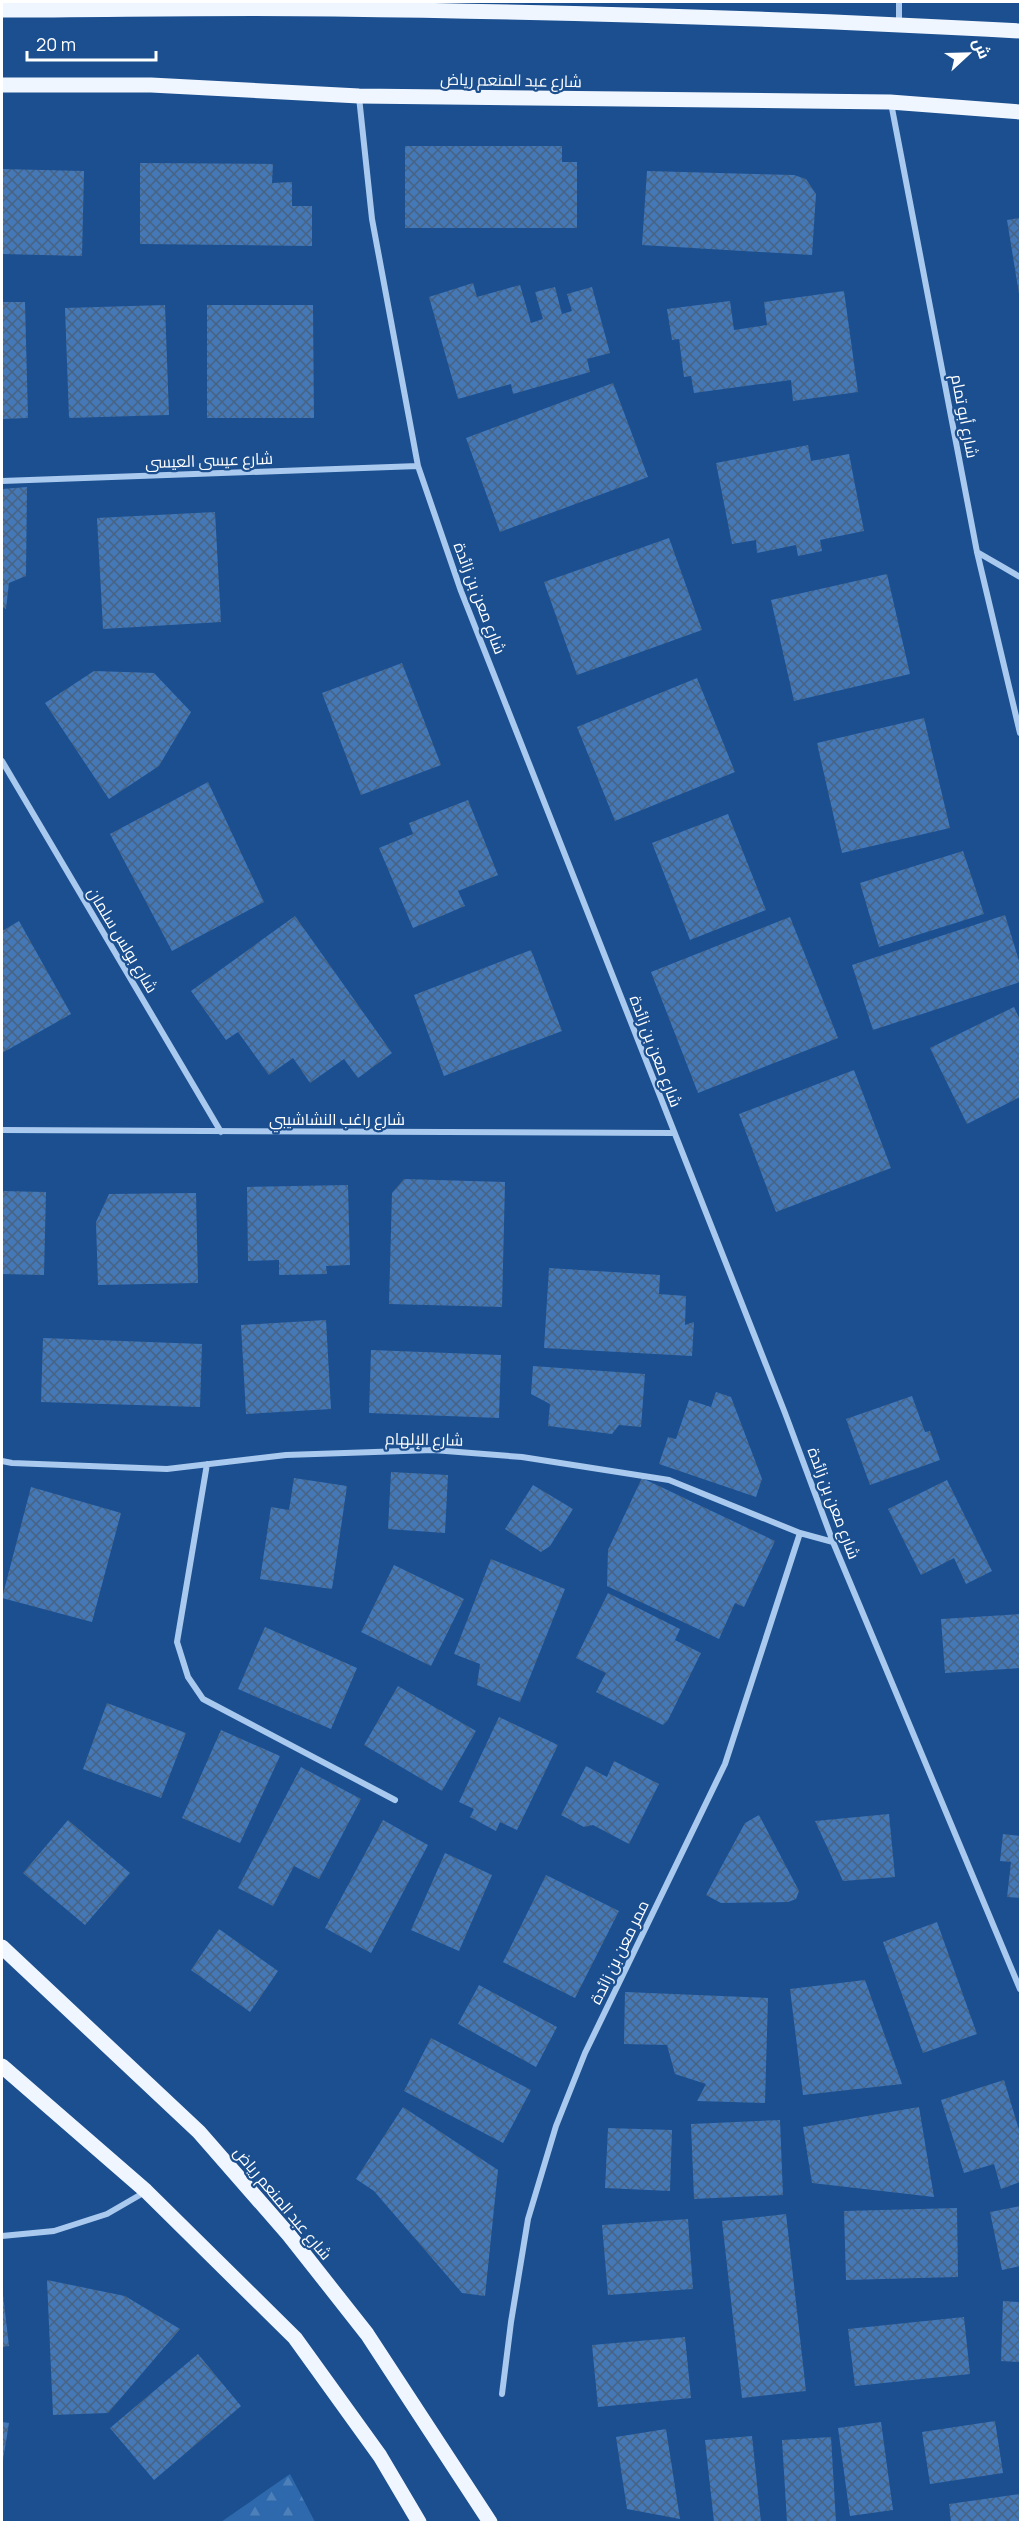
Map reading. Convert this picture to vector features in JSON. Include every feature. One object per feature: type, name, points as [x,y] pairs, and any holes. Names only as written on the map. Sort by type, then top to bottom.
[{"type":"main road","points":[[2,10],[344,9],[899,24],[1020,31]]},
{"type":"main road","name":"شارع عبد المنعم رياض","points":[[2,85],[151,85],[359,96],[890,102],[1020,112]]},
{"type":"main road","name":"شارع عبد المنعم رياض","points":[[2,1947],[199,2132],[289,2235],[367,2334],[490,2523]]},
{"type":"main road","points":[[2,2066],[146,2191],[295,2338],[380,2456],[419,2523]]},
{"type":"street","points":[[899,2],[899,24]]},
{"type":"street","name":"شارع معن بن زائدة","points":[[359,96],[372,219],[418,466],[461,591],[785,1413],[833,1542],[1020,1989]]},
{"type":"street","name":"شارع أبو تمام","points":[[890,102],[977,552],[1020,733]]},
{"type":"street","name":"شارع عيسى العيسى","points":[[2,481],[418,466]]},
{"type":"street","points":[[977,552],[1020,577]]},
{"type":"street","name":"شارع بولس سلمان","points":[[2,761],[221,1132]]},
{"type":"street","name":"شارع راغب النشاشيبي","points":[[2,1130],[673,1133]]},
{"type":"street","name":"شارع الإلهام","points":[[2,1461],[167,1469],[286,1455],[433,1450],[522,1457],[669,1480],[800,1533],[833,1542]]},
{"type":"street","points":[[207,1464],[177,1642],[188,1677],[203,1699],[395,1800]]},
{"type":"street","name":"ممر معن بن زائدة","points":[[502,2394],[528,2219],[556,2126],[585,2053],[725,1764],[800,1533]]},
{"type":"street","points":[[2,2236],[54,2231],[107,2214],[146,2191]]},
{"type":"green space","points":[[290,2474],[315,2522],[221,2522]]},
{"type":"building","points":[[405,146],[562,146],[562,162],[577,162],[577,228],[405,228]]},
{"type":"building","points":[[140,163],[273,164],[272,183],[292,182],[292,206],[312,206],[312,246],[140,244]]},
{"type":"building","points":[[2,169],[84,171],[82,256],[2,254]]},
{"type":"building","points":[[647,171],[794,175],[806,179],[816,194],[812,255],[642,245]]},
{"type":"building","points":[[1020,218],[1020,294],[1019,294],[1007,220]]},
{"type":"building","points":[[473,283],[477,297],[520,285],[531,323],[543,319],[535,292],[555,287],[562,314],[572,311],[567,294],[592,287],[610,353],[587,359],[590,372],[513,394],[511,384],[458,399],[429,297]]},
{"type":"building","points":[[844,291],[858,392],[793,401],[791,380],[694,393],[691,376],[684,377],[679,339],[672,340],[667,309],[730,301],[734,330],[767,325],[764,302]]},
{"type":"building","points":[[2,302],[25,302],[28,418],[2,419]]},
{"type":"building","points":[[165,305],[169,415],[69,418],[65,308]]},
{"type":"building","points":[[207,305],[313,305],[314,418],[207,418]]},
{"type":"building","points":[[613,383],[648,477],[500,532],[466,438]]},
{"type":"building","points":[[808,445],[811,461],[849,454],[864,531],[820,540],[822,551],[798,556],[796,545],[757,553],[756,540],[732,544],[716,463]]},
{"type":"building","points":[[27,487],[26,576],[9,583],[6,609],[2,607],[2,489]]},
{"type":"building","points":[[215,512],[221,622],[103,629],[97,518]]},
{"type":"building","points":[[669,538],[702,630],[577,675],[544,582]]},
{"type":"building","points":[[887,574],[910,674],[794,701],[771,600]]},
{"type":"building","points":[[402,663],[441,765],[361,795],[322,693]]},
{"type":"building","points":[[94,671],[154,673],[191,712],[159,766],[109,799],[45,703]]},
{"type":"building","points":[[697,678],[735,772],[615,821],[577,727]]},
{"type":"building","points":[[924,718],[950,828],[842,853],[817,743]]},
{"type":"building","points":[[208,782],[264,902],[172,951],[110,834]]},
{"type":"building","points":[[468,800],[498,875],[458,891],[465,906],[413,928],[379,848],[413,834],[409,823]]},
{"type":"building","points":[[728,814],[766,910],[690,940],[652,843]]},
{"type":"building","points":[[963,851],[984,914],[879,947],[860,883]]},
{"type":"building","points":[[1005,915],[1020,964],[1020,982],[873,1030],[852,965]]},
{"type":"building","points":[[295,916],[392,1053],[358,1078],[344,1059],[310,1083],[293,1058],[269,1075],[238,1032],[226,1040],[191,991]]},
{"type":"building","points":[[790,917],[838,1038],[698,1093],[651,972]]},
{"type":"building","points":[[19,921],[71,1014],[2,1053],[2,931]]},
{"type":"building","points":[[531,950],[562,1031],[444,1076],[414,995]]},
{"type":"building","points":[[1014,1007],[1020,1020],[1020,1097],[967,1124],[930,1048]]},
{"type":"building","points":[[854,1070],[891,1168],[776,1212],[739,1114]]},
{"type":"building","points":[[404,1179],[505,1182],[502,1307],[389,1304],[392,1193]]},
{"type":"building","points":[[348,1185],[350,1265],[326,1266],[327,1274],[279,1275],[279,1260],[248,1261],[247,1187]]},
{"type":"building","points":[[2,1191],[46,1192],[44,1275],[2,1274]]},
{"type":"building","points":[[196,1193],[198,1283],[98,1285],[96,1222],[109,1194]]},
{"type":"building","points":[[549,1268],[660,1275],[659,1294],[686,1296],[685,1325],[694,1322],[692,1356],[544,1348]]},
{"type":"building","points":[[326,1320],[331,1409],[246,1414],[241,1325]]},
{"type":"building","points":[[43,1338],[202,1344],[200,1407],[41,1402]]},
{"type":"building","points":[[371,1350],[501,1355],[499,1418],[369,1413]]},
{"type":"building","points":[[533,1366],[645,1374],[641,1427],[619,1425],[612,1434],[548,1426],[550,1404],[531,1394]]},
{"type":"building","points":[[716,1392],[731,1397],[762,1479],[756,1497],[659,1464],[668,1437],[676,1439],[689,1400],[711,1407]]},
{"type":"building","points":[[912,1396],[925,1432],[930,1431],[940,1460],[870,1485],[846,1419]]},
{"type":"building","points":[[391,1472],[448,1475],[445,1533],[388,1529]]},
{"type":"building","points":[[294,1478],[347,1486],[332,1589],[260,1579],[271,1507],[289,1510]]},
{"type":"building","points":[[642,1478],[775,1541],[744,1607],[735,1603],[719,1639],[607,1586],[608,1550]]},
{"type":"building","points":[[947,1480],[992,1571],[966,1584],[954,1558],[921,1575],[888,1509]]},
{"type":"building","points":[[533,1485],[573,1509],[550,1546],[541,1552],[505,1529]]},
{"type":"building","points":[[31,1487],[121,1513],[92,1622],[2,1598]]},
{"type":"building","points":[[491,1559],[565,1589],[520,1702],[477,1685],[480,1664],[454,1654]]},
{"type":"building","points":[[394,1565],[464,1599],[431,1666],[361,1632]]},
{"type":"building","points":[[608,1593],[680,1629],[675,1640],[701,1653],[668,1720],[663,1725],[596,1692],[606,1673],[576,1658]]},
{"type":"building","points":[[1020,1614],[1020,1668],[945,1673],[941,1619]]},
{"type":"building","points":[[265,1627],[357,1668],[331,1729],[238,1689]]},
{"type":"building","points":[[398,1686],[476,1731],[442,1791],[364,1745]]},
{"type":"building","points":[[107,1703],[186,1733],[161,1798],[83,1769]]},
{"type":"building","points":[[499,1717],[558,1745],[517,1830],[500,1822],[496,1831],[470,1817],[474,1809],[459,1802]]},
{"type":"building","points":[[221,1730],[280,1756],[240,1843],[182,1818]]},
{"type":"building","points":[[614,1761],[659,1784],[629,1844],[593,1825],[584,1827],[561,1815],[586,1766],[607,1777]]},
{"type":"building","points":[[301,1767],[361,1799],[319,1879],[294,1866],[273,1906],[238,1888]]},
{"type":"building","points":[[889,1814],[895,1877],[843,1881],[815,1821]]},
{"type":"building","points":[[759,1815],[799,1891],[796,1899],[788,1902],[721,1903],[706,1895],[745,1823]]},
{"type":"building","points":[[68,1820],[130,1873],[85,1925],[23,1873]]},
{"type":"building","points":[[383,1820],[428,1845],[371,1953],[325,1928]]},
{"type":"building","points":[[1003,1834],[1020,1836],[1020,1898],[1007,1897],[1011,1862],[1000,1861]]},
{"type":"building","points":[[445,1853],[492,1875],[459,1951],[411,1930]]},
{"type":"building","points":[[546,1875],[619,1911],[575,1998],[503,1962]]},
{"type":"building","points":[[937,1922],[977,2034],[923,2053],[883,1942]]},
{"type":"building","points":[[219,1929],[278,1971],[250,2012],[191,1970]]},
{"type":"building","points":[[865,1980],[902,2084],[803,2095],[790,1989]]},
{"type":"building","points":[[479,1985],[557,2027],[536,2067],[458,2024]]},
{"type":"building","points":[[625,1992],[768,1998],[765,2103],[697,2101],[706,2084],[675,2074],[667,2045],[624,2044]]},
{"type":"building","points":[[431,2038],[531,2090],[503,2143],[404,2091]]},
{"type":"building","points":[[1004,2080],[1020,2133],[1020,2182],[1001,2189],[994,2164],[964,2173],[941,2100]]},
{"type":"building","points":[[403,2107],[498,2170],[485,2296],[462,2293],[374,2191],[356,2179]]},
{"type":"building","points":[[919,2107],[934,2197],[812,2183],[803,2127]]},
{"type":"building","points":[[780,2120],[783,2195],[694,2199],[691,2124]]},
{"type":"building","points":[[608,2128],[672,2130],[670,2191],[605,2188]]},
{"type":"building","points":[[1020,2206],[1020,2266],[1002,2270],[990,2212]]},
{"type":"building","points":[[957,2208],[958,2277],[846,2280],[844,2211]]},
{"type":"building","points":[[786,2214],[806,2391],[742,2398],[722,2221]]},
{"type":"building","points":[[688,2219],[693,2289],[608,2295],[602,2225]]},
{"type":"building","points":[[47,2280],[125,2296],[180,2329],[108,2413],[53,2415]]},
{"type":"building","points":[[2,2286],[9,2346],[2,2347]]},
{"type":"building","points":[[1003,2301],[1020,2302],[1020,2362],[1001,2361]]},
{"type":"building","points":[[964,2317],[970,2374],[855,2386],[848,2329]]},
{"type":"building","points":[[685,2337],[691,2398],[598,2407],[592,2345]]},
{"type":"building","points":[[198,2354],[241,2406],[154,2480],[110,2428]]},
{"type":"building","points":[[995,2421],[1003,2473],[930,2484],[922,2432]]},
{"type":"building","points":[[2,2422],[9,2423],[3,2460],[2,2460]]},
{"type":"building","points":[[881,2422],[893,2510],[850,2516],[838,2428]]},
{"type":"building","points":[[666,2429],[680,2519],[627,2509],[616,2437]]},
{"type":"building","points":[[752,2436],[761,2522],[714,2522],[705,2440]]},
{"type":"building","points":[[831,2437],[836,2522],[787,2522],[782,2440]]},
{"type":"building","points":[[1020,2494],[1020,2522],[951,2522],[949,2504]]}]
